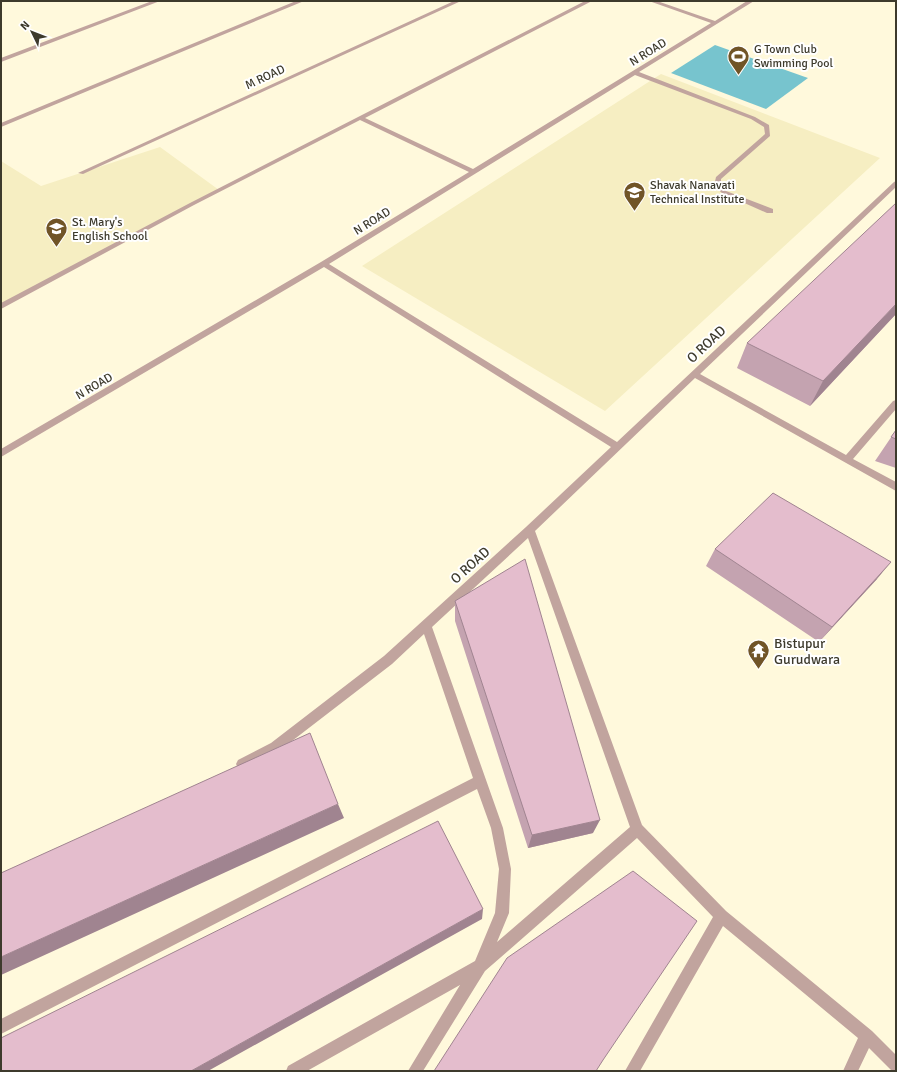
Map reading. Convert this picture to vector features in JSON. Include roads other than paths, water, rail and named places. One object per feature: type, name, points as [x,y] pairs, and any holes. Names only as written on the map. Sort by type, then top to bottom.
[{"type":"street","points":[[1,60],[157,1]]},
{"type":"street","points":[[1,124],[301,1]]},
{"type":"street","name":"M ROAD","points":[[81,173],[458,1]]},
{"type":"street","points":[[1,306],[192,204],[589,1]]},
{"type":"street","points":[[652,1],[716,23]]},
{"type":"street","name":"N ROAD","points":[[1,453],[324,264],[750,1]]},
{"type":"street","points":[[635,73],[753,118],[767,126],[768,135],[718,178],[717,186],[724,192],[770,211]]},
{"type":"street","points":[[360,118],[474,172]]},
{"type":"street","name":"O ROAD","points":[[233,770],[275,747],[388,660],[530,530],[896,183]]},
{"type":"street","points":[[324,264],[618,447]]},
{"type":"street","points":[[694,374],[896,487]]},
{"type":"street","points":[[847,460],[896,403]]},
{"type":"street","points":[[530,530],[638,829],[721,916],[867,1036],[896,1065]]},
{"type":"street","points":[[415,1071],[480,966],[502,913],[505,869],[497,828],[426,625]]},
{"type":"street","points":[[1,1027],[480,781]]},
{"type":"street","points":[[293,1071],[480,966],[638,829]]},
{"type":"street","points":[[632,1071],[721,916]]},
{"type":"street","points":[[850,1071],[867,1036]]},
{"type":"water","name":"G Town Club Swimming Pool","points":[[715,45],[808,78],[766,109],[671,73]]},
{"type":"place","name":"G Town Club Swimming Pool","points":[[739,76]]},
{"type":"place","name":"Shavak Nanavati Technical Institute","points":[[634,212]]},
{"type":"place","name":"St. Mary's English School","points":[[56,248]]},
{"type":"place","name":"Bistupur Gurudwara","points":[[759,670]]}]
